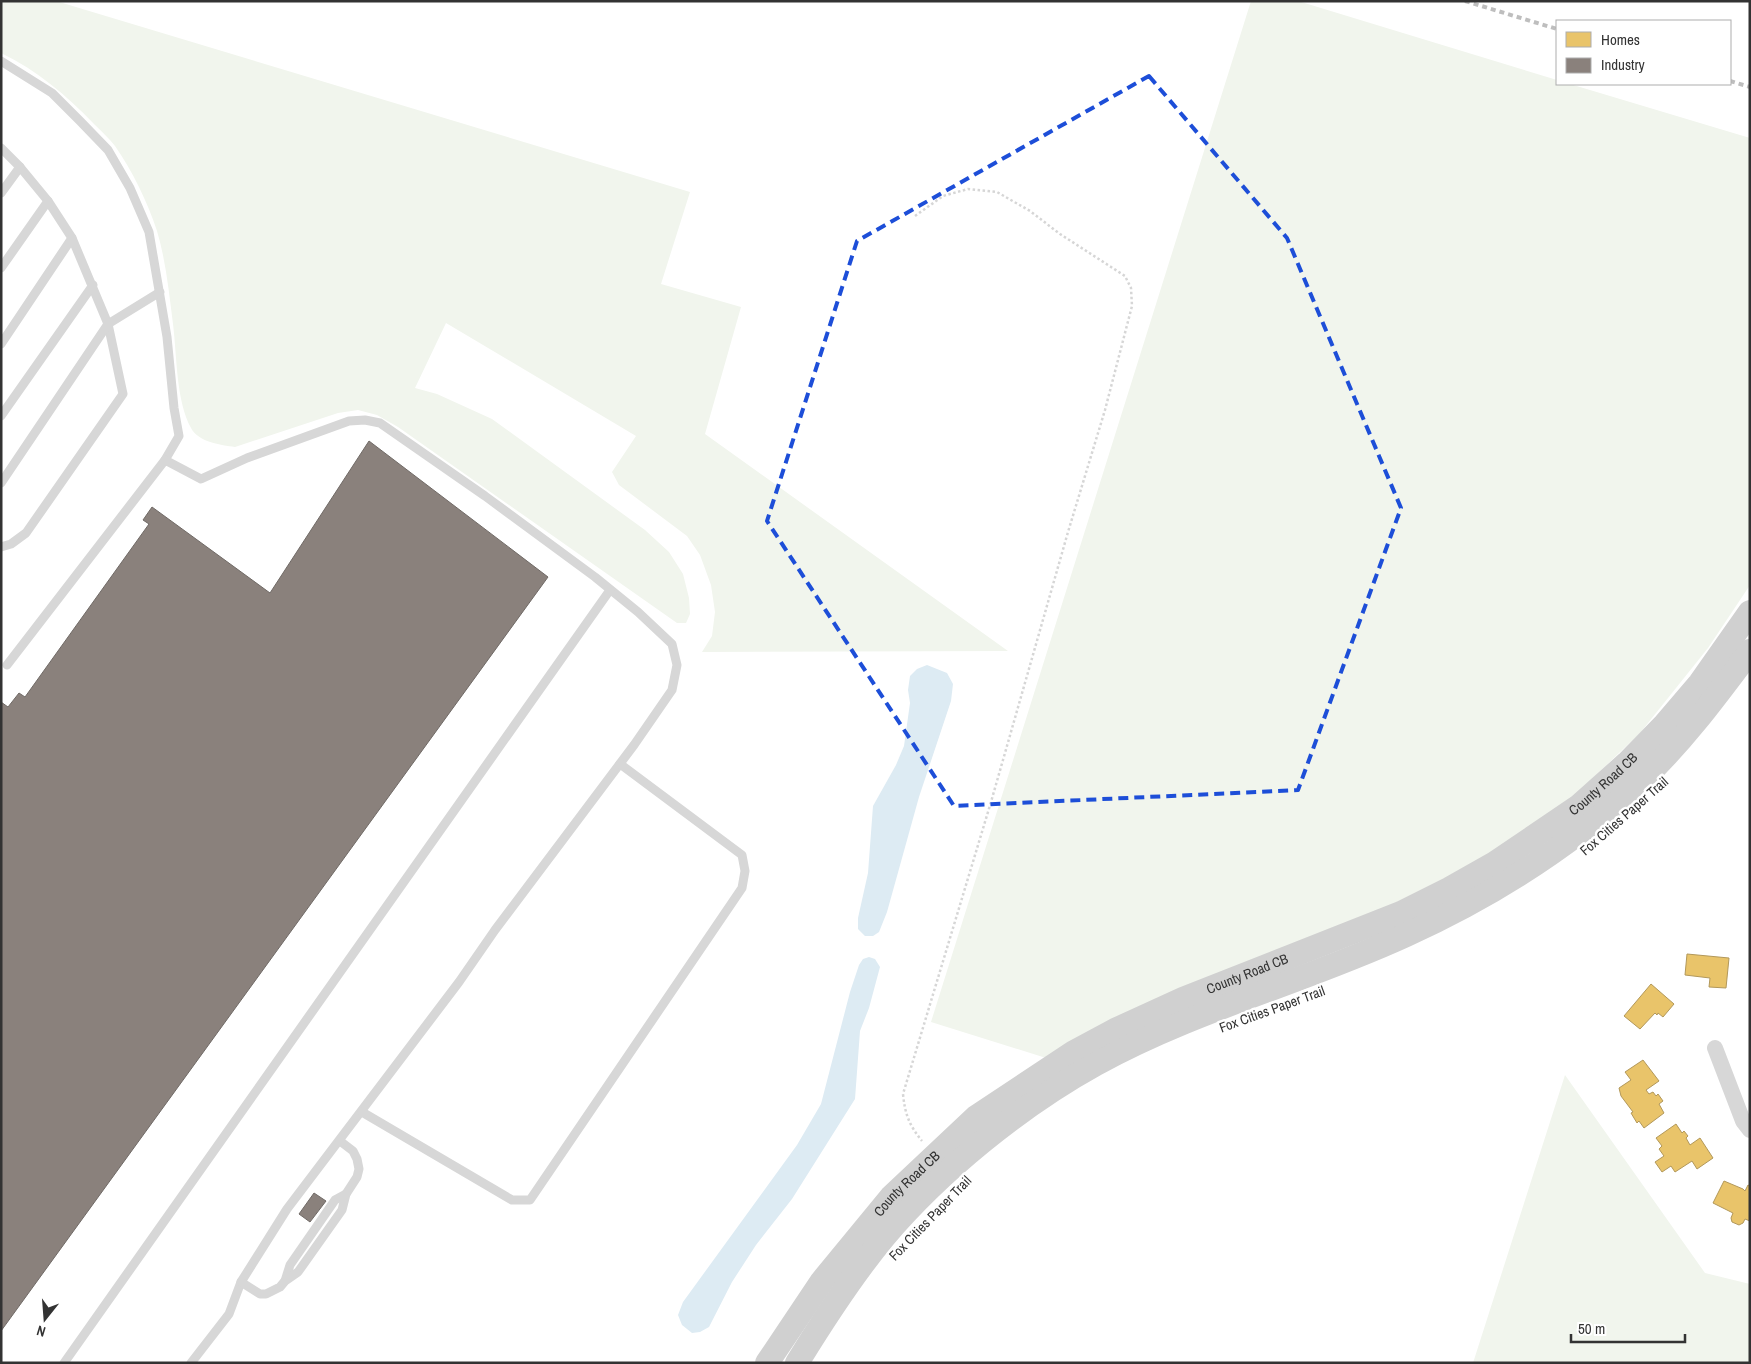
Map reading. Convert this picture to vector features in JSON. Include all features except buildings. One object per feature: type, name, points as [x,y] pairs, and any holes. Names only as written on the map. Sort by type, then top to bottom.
[{"type":"main road","name":"County Road CB","points":[[767,1363],[822,1282],[891,1197],[976,1117],[1074,1052],[1115,1030],[1183,999],[1401,913],[1449,889],[1495,862],[1579,806],[1633,756],[1665,724],[1700,683],[1750,612]]},
{"type":"main road","name":"County Road CB","points":[[797,1363],[843,1290],[885,1237],[922,1197],[993,1134],[1042,1098],[1133,1045],[1190,1020],[1404,936],[1454,912],[1554,852],[1645,777],[1716,697],[1750,652]]},
{"type":"street","points":[[1715,1048],[1744,1121],[1750,1130]]},
{"type":"lane","points":[[1,61],[52,93],[108,150],[130,188],[149,232],[167,337],[174,408],[179,436],[165,460],[7,665]]},
{"type":"lane","points":[[1,148],[20,167],[48,201],[72,238],[108,324],[123,394],[26,533],[11,544],[1,547]]},
{"type":"lane","points":[[1,193],[20,167]]},
{"type":"lane","points":[[1,268],[48,201]]},
{"type":"lane","points":[[1,344],[72,238]]},
{"type":"lane","points":[[1,416],[93,285]]},
{"type":"lane","points":[[1,483],[108,324],[160,292]]},
{"type":"lane","points":[[165,460],[201,479],[247,458],[349,421],[365,420],[380,423],[485,496],[638,612],[672,644],[677,665],[672,690],[620,764],[362,1112],[287,1209],[241,1282],[229,1314],[191,1363]]},
{"type":"lane","points":[[64,1363],[610,590]]},
{"type":"lane","points":[[362,1112],[512,1200],[530,1200],[742,888],[745,871],[742,855],[620,764]]},
{"type":"lane","points":[[241,1282],[260,1294],[273,1291],[285,1281],[290,1265],[335,1200],[346,1194],[357,1177],[359,1169],[357,1158],[340,1141]]},
{"type":"path","points":[[915,216],[943,196],[968,189],[997,192],[1030,211],[1060,234],[1124,276],[1130,288],[1132,306],[1105,410],[991,802],[903,1094],[905,1114],[915,1132],[934,1156]]},
{"type":"highlighted area","points":[[1149,76],[1287,238],[1401,508],[1298,790],[954,806],[767,521],[857,241]]},
{"type":"shaded area","points":[[1,1],[56,1],[690,192],[661,284],[741,307],[705,434],[1008,651],[702,652],[712,636],[715,612],[711,585],[700,555],[687,536],[619,485],[612,472],[636,436],[446,323],[415,388],[437,394],[492,419],[645,530],[669,552],[683,574],[689,598],[690,614],[686,623],[677,623],[398,427],[377,415],[358,410],[338,413],[235,447],[210,442],[199,437],[191,428],[182,405],[165,265],[157,231],[144,198],[113,143],[51,84],[1,53]]},
{"type":"shaded area","points":[[1251,1],[1298,1],[1556,80],[1556,85],[1573,85],[1750,138],[1750,585],[1708,648],[1640,733],[1573,797],[1521,836],[1412,899],[1046,1058],[931,1022]]},
{"type":"shaded area","points":[[927,665],[947,673],[953,684],[951,701],[919,797],[887,912],[879,932],[873,936],[865,936],[858,929],[858,918],[868,873],[873,806],[896,765],[904,746],[910,703],[908,690],[910,676],[917,669]]},
{"type":"shaded area","points":[[869,957],[875,959],[880,967],[869,1008],[860,1031],[855,1099],[792,1199],[756,1245],[732,1282],[709,1327],[700,1332],[692,1333],[682,1325],[678,1315],[683,1302],[797,1145],[821,1104],[850,992],[859,965],[863,959]]},
{"type":"shaded area","points":[[1565,1075],[1705,1273],[1750,1284],[1750,1363],[1473,1363]]},
{"type":"railway","points":[[1465,1],[1556,29]]},
{"type":"railway","points":[[1731,81],[1750,87]]}]
